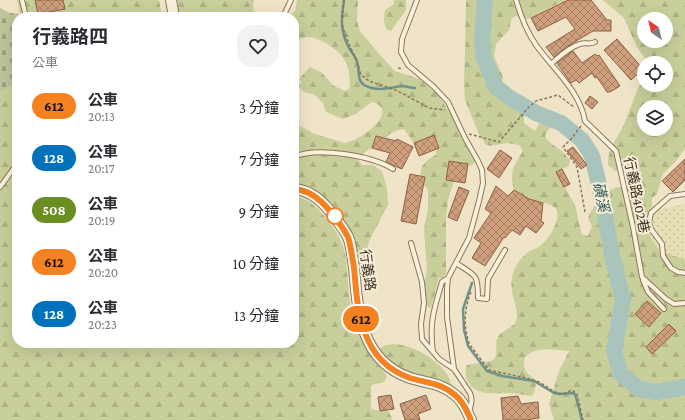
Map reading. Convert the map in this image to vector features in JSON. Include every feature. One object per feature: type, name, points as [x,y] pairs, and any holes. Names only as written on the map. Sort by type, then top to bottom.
[{"type":"street","points":[[171,0],[173,12]]},
{"type":"street","name":"行義路","points":[[299,189],[311,193],[326,206],[340,223],[348,239],[352,257],[359,312],[365,333],[377,356],[389,368],[410,378],[426,381],[442,387],[455,395],[464,405],[469,417]]},
{"type":"lane","points":[[22,0],[25,12]]},
{"type":"lane","points":[[285,12],[291,0]]},
{"type":"lane","points":[[417,0],[402,39],[401,52],[408,65],[439,91],[453,110],[462,132],[481,166],[483,177],[479,201],[469,238],[448,278],[447,317],[454,369]]},
{"type":"lane","points":[[516,0],[525,28],[536,45],[560,74],[576,98],[584,115],[585,121]]},
{"type":"lane","points":[[551,64],[573,47],[580,44],[596,42]]},
{"type":"lane","name":"行義路402巷","points":[[585,121],[616,151],[633,227],[642,277],[648,292],[664,310]]},
{"type":"lane","points":[[299,154],[312,152],[350,155],[386,164],[393,169]]},
{"type":"lane","points":[[0,187],[12,171]]},
{"type":"lane","name":"行義路402巷","points":[[685,194],[670,196],[651,213],[649,222],[651,229],[662,244],[663,256],[672,268],[685,273]]},
{"type":"lane","points":[[411,243],[422,282],[424,303],[421,324],[422,339],[439,359],[454,369],[472,397],[469,417]]},
{"type":"lane","points":[[456,263],[475,277],[478,283],[478,298],[487,299],[488,279],[505,250]]},
{"type":"lane","points":[[642,277],[666,299],[674,304],[685,303]]},
{"type":"lane","points":[[433,352],[431,322],[442,282],[448,278]]},
{"type":"path","points":[[344,0],[342,24],[361,75],[369,81],[398,91],[429,108],[453,110]]},
{"type":"path","points":[[462,132],[500,142],[528,108],[536,101],[558,95],[584,115]]},
{"type":"path","points":[[585,121],[571,139],[562,147],[577,167],[585,212]]},
{"type":"path","points":[[475,277],[465,309],[466,329],[470,345],[489,370],[505,375],[530,379],[539,382],[555,392],[563,394],[572,390],[577,394],[583,420]]},
{"type":"shaded area","points":[[685,204],[684,260],[659,250],[648,234],[646,217],[652,206],[660,209]]},
{"type":"green space","points":[[17,0],[159,0],[161,12],[20,12]]},
{"type":"green space","points":[[177,0],[254,0],[254,12],[178,12]]},
{"type":"green space","points":[[297,0],[358,0],[357,21],[360,31],[395,71],[420,79],[438,95],[453,117],[465,143],[476,161],[471,166],[468,164],[449,161],[446,180],[454,181],[448,200],[446,217],[446,273],[443,279],[439,278],[431,308],[425,306],[424,287],[427,269],[424,229],[428,208],[428,190],[424,184],[425,177],[420,176],[423,165],[436,155],[436,149],[439,148],[434,135],[414,143],[404,129],[390,134],[386,138],[376,136],[372,148],[366,151],[360,159],[359,161],[362,165],[373,165],[382,171],[387,189],[388,205],[369,241],[364,266],[359,267],[357,257],[321,195],[310,188],[299,184],[299,126],[315,134],[345,143],[368,132],[380,118],[382,112],[380,106],[372,102],[356,114],[343,119],[326,112],[323,103],[315,95],[304,92],[299,87],[299,84],[302,83],[299,79],[310,67],[321,72],[334,86],[345,91],[349,89],[350,78],[346,63],[337,51],[325,43],[313,38],[307,37],[299,40],[299,12],[294,12]]},
{"type":"green space","points":[[394,0],[406,0],[406,10],[391,31],[387,30],[384,23],[384,16],[385,10],[394,4]]},
{"type":"green space","points":[[466,0],[563,0],[566,4],[565,6],[561,2],[528,19],[516,16],[512,18],[509,30],[496,44],[494,56],[503,77],[502,85],[522,105],[524,110],[524,123],[535,131],[544,116],[551,117],[554,120],[545,136],[548,141],[561,150],[570,160],[569,166],[556,172],[575,205],[582,235],[588,236],[592,226],[588,218],[593,208],[601,198],[610,190],[615,188],[622,187],[633,189],[639,182],[635,174],[630,170],[624,169],[615,171],[608,165],[609,154],[624,124],[637,90],[637,92],[673,92],[673,56],[643,56],[638,48],[673,48],[673,12],[637,12],[637,47],[624,18],[603,0],[685,0],[685,150],[663,174],[657,194],[652,198],[652,206],[646,218],[648,234],[659,250],[685,260],[685,420],[554,420],[549,404],[559,371],[569,351],[544,350],[531,353],[526,356],[524,365],[527,373],[537,381],[533,396],[514,393],[480,392],[471,386],[467,380],[467,365],[491,361],[494,359],[496,356],[496,343],[498,337],[516,321],[517,314],[511,284],[514,272],[519,261],[524,255],[540,246],[546,240],[553,230],[557,220],[557,211],[553,206],[528,199],[514,190],[512,179],[513,169],[523,151],[519,145],[507,143],[490,146],[485,144],[478,132],[465,100]],"holes":[[[647,301],[661,313],[649,327],[635,314]],[[670,324],[676,331],[652,353],[646,347]]]},
{"type":"green space","points":[[0,8],[12,13],[12,86],[0,92]]},
{"type":"green space","points":[[12,86],[12,348],[299,348],[299,197],[308,201],[319,210],[335,229],[342,243],[346,258],[350,304],[354,321],[364,343],[387,376],[384,382],[371,385],[371,409],[380,411],[388,410],[392,418],[391,420],[0,420],[0,92]]},
{"type":"green space","points":[[394,344],[417,350],[432,359],[444,370],[453,388],[400,372],[379,352],[379,349],[385,345]]},
{"type":"building","points":[[35,0],[63,0],[65,9],[49,12],[38,12]]},
{"type":"building","points":[[568,0],[591,0],[607,20],[611,20],[611,31],[593,31],[566,47],[554,57],[546,47],[575,29],[566,17],[538,31],[531,18]]},
{"type":"building","points":[[617,39],[637,62],[637,74],[631,80],[604,50]]},
{"type":"building","points":[[573,51],[582,63],[595,54],[597,56],[599,55],[620,86],[610,92],[607,92],[597,77],[595,78],[592,73],[579,83],[576,80],[571,83],[557,63]]},
{"type":"building","points":[[590,96],[598,102],[592,109],[585,103]]},
{"type":"building","points":[[434,135],[439,148],[419,156],[414,143]]},
{"type":"building","points":[[376,136],[396,141],[397,139],[413,147],[402,169],[386,162],[390,153],[372,148]]},
{"type":"building","points":[[573,147],[587,165],[581,169],[567,151]]},
{"type":"building","points":[[500,150],[512,158],[499,178],[487,169]]},
{"type":"building","points":[[685,159],[685,180],[673,192],[662,181]]},
{"type":"building","points":[[449,161],[468,164],[465,183],[446,180]]},
{"type":"building","points":[[562,169],[570,184],[564,187],[556,172]]},
{"type":"building","points":[[410,174],[425,177],[416,224],[401,221]]},
{"type":"building","points":[[496,186],[508,196],[514,190],[529,199],[543,203],[541,221],[544,223],[536,233],[526,226],[520,235],[512,230],[505,238],[504,237],[485,266],[472,258],[481,243],[474,238],[491,213],[485,209]]},
{"type":"building","points":[[459,187],[469,191],[457,221],[448,217]]},
{"type":"building","points":[[647,301],[661,313],[649,327],[635,314]]},
{"type":"building","points":[[669,324],[676,331],[652,354],[646,347]]},
{"type":"building","points":[[391,395],[394,409],[380,411],[378,397]]},
{"type":"building","points":[[426,395],[431,409],[418,414],[420,420],[405,420],[400,404]]},
{"type":"building","points":[[518,396],[521,404],[538,402],[539,418],[526,420],[503,420],[501,398]]},
{"type":"waterway","points":[[344,0],[342,19],[344,36],[355,57],[360,81],[366,86],[376,89],[402,86],[415,88]]},
{"type":"waterway","name":"磺溪","points":[[485,0],[482,41],[484,58],[496,87],[510,98],[536,113],[561,123],[582,140],[592,156],[600,189],[613,260],[623,300],[614,351],[621,374],[639,389],[656,392],[685,387]]},
{"type":"waterway","points":[[472,283],[463,309],[464,330],[468,346],[487,371],[502,376],[534,381],[554,393],[574,393],[582,420]]},
{"type":"bus line","name":"612","points":[[299,189],[311,193],[326,206],[340,223],[348,239],[352,257],[359,312],[365,333],[377,356],[389,368],[410,378],[426,381],[442,387],[455,395],[464,405],[471,420]]}]
